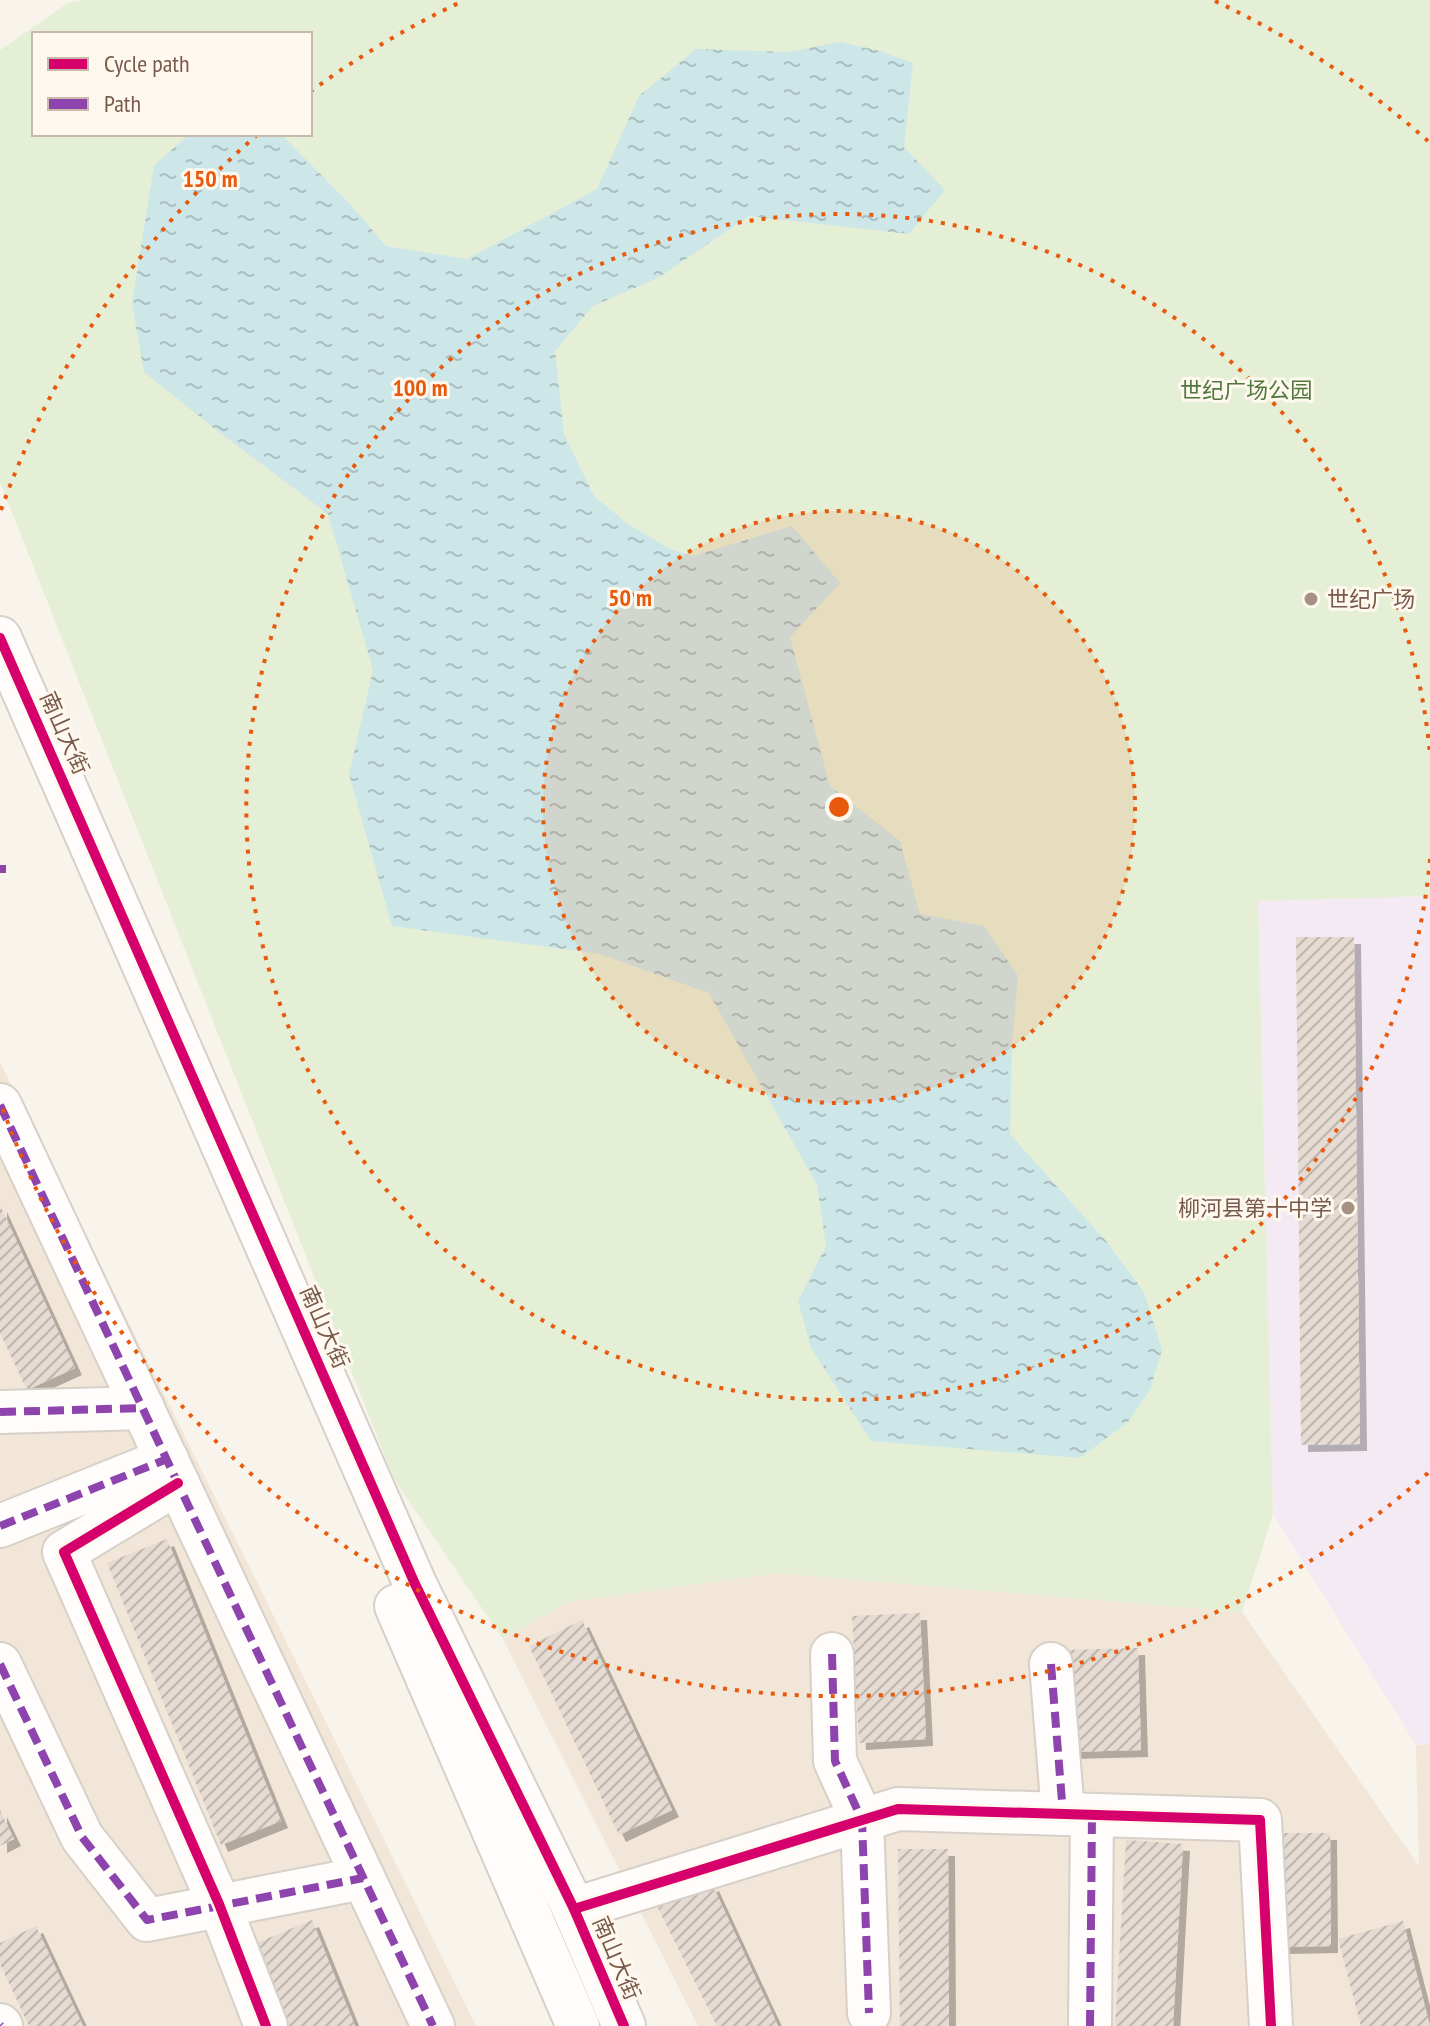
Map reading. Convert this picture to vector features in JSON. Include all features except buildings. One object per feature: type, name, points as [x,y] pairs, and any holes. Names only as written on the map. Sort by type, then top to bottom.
[{"type":"street","name":"南山大街","points":[[0,638],[415,1584],[574,1909],[624,2026]]},
{"type":"street","name":"南山大街","points":[[0,686],[578,2026]]},
{"type":"street","points":[[0,1105],[433,2026]]},
{"type":"street","points":[[0,1412],[143,1408]]},
{"type":"street","points":[[0,1526],[172,1471]]},
{"type":"street","points":[[172,1471],[64,1552],[219,1904],[266,2026]]},
{"type":"street","points":[[832,1654],[835,1761],[862,1820],[869,2013]]},
{"type":"street","points":[[0,1664],[82,1837],[147,1920],[363,1878]]},
{"type":"street","points":[[1051,1664],[1078,1814],[1090,2026]]},
{"type":"street","points":[[574,1909],[898,1809],[1260,1820],[1271,2026]]},
{"type":"shaded area","name":"柳河县第十中学","points":[[1430,896],[1430,1744],[1416,1745],[1273,1514],[1258,901]]},
{"type":"shaded area","points":[[0,1062],[476,2026],[0,2026]]},
{"type":"shaded area","points":[[779,1573],[1242,1612],[1419,1866],[1416,1745],[1430,1744],[1430,2026],[698,2026],[503,1639],[568,1602]]},
{"type":"green space","name":"世纪广场公园","points":[[85,0],[1430,0],[1430,896],[1258,901],[1273,1514],[1242,1612],[779,1573],[568,1602],[503,1639],[394,1479],[0,482],[0,50],[68,3]]},
{"type":"water","points":[[840,42],[880,51],[913,63],[904,147],[945,190],[909,234],[749,216],[658,278],[593,306],[555,351],[564,434],[594,496],[628,524],[672,550],[693,556],[792,526],[840,583],[790,637],[830,786],[900,841],[920,914],[984,926],[1018,976],[1012,1044],[1010,1134],[1106,1241],[1144,1292],[1162,1350],[1150,1390],[1128,1422],[1080,1458],[871,1441],[811,1348],[798,1301],[826,1246],[817,1185],[709,993],[600,954],[392,926],[349,774],[373,670],[328,514],[144,372],[132,304],[154,165],[188,136],[283,136],[350,204],[386,246],[467,259],[597,189],[639,96],[696,49],[788,52]]},
{"type":"marked path","points":[[0,869],[6,869]]},
{"type":"marked path","points":[[0,1105],[433,2026]]},
{"type":"marked path","points":[[0,1412],[143,1408]]},
{"type":"marked path","points":[[0,1526],[167,1459]]},
{"type":"marked path","points":[[832,1654],[835,1761],[862,1820],[869,2013]]},
{"type":"marked path","points":[[0,1664],[82,1837],[147,1920],[363,1878]]},
{"type":"marked path","points":[[1051,1664],[1063,1814]]},
{"type":"marked path","points":[[1090,2026],[1092,1815]]},
{"type":"cycle path","points":[[0,638],[415,1584],[574,1909],[624,2026]]},
{"type":"cycle path","points":[[178,1483],[64,1552],[219,1904],[266,2026]]},
{"type":"cycle path","points":[[574,1909],[898,1809],[1260,1820],[1271,2026]]},
{"type":"place","name":"世纪广场","points":[[1311,599]]},
{"type":"place","name":"柳河县第十中学","points":[[1348,1208]]}]
